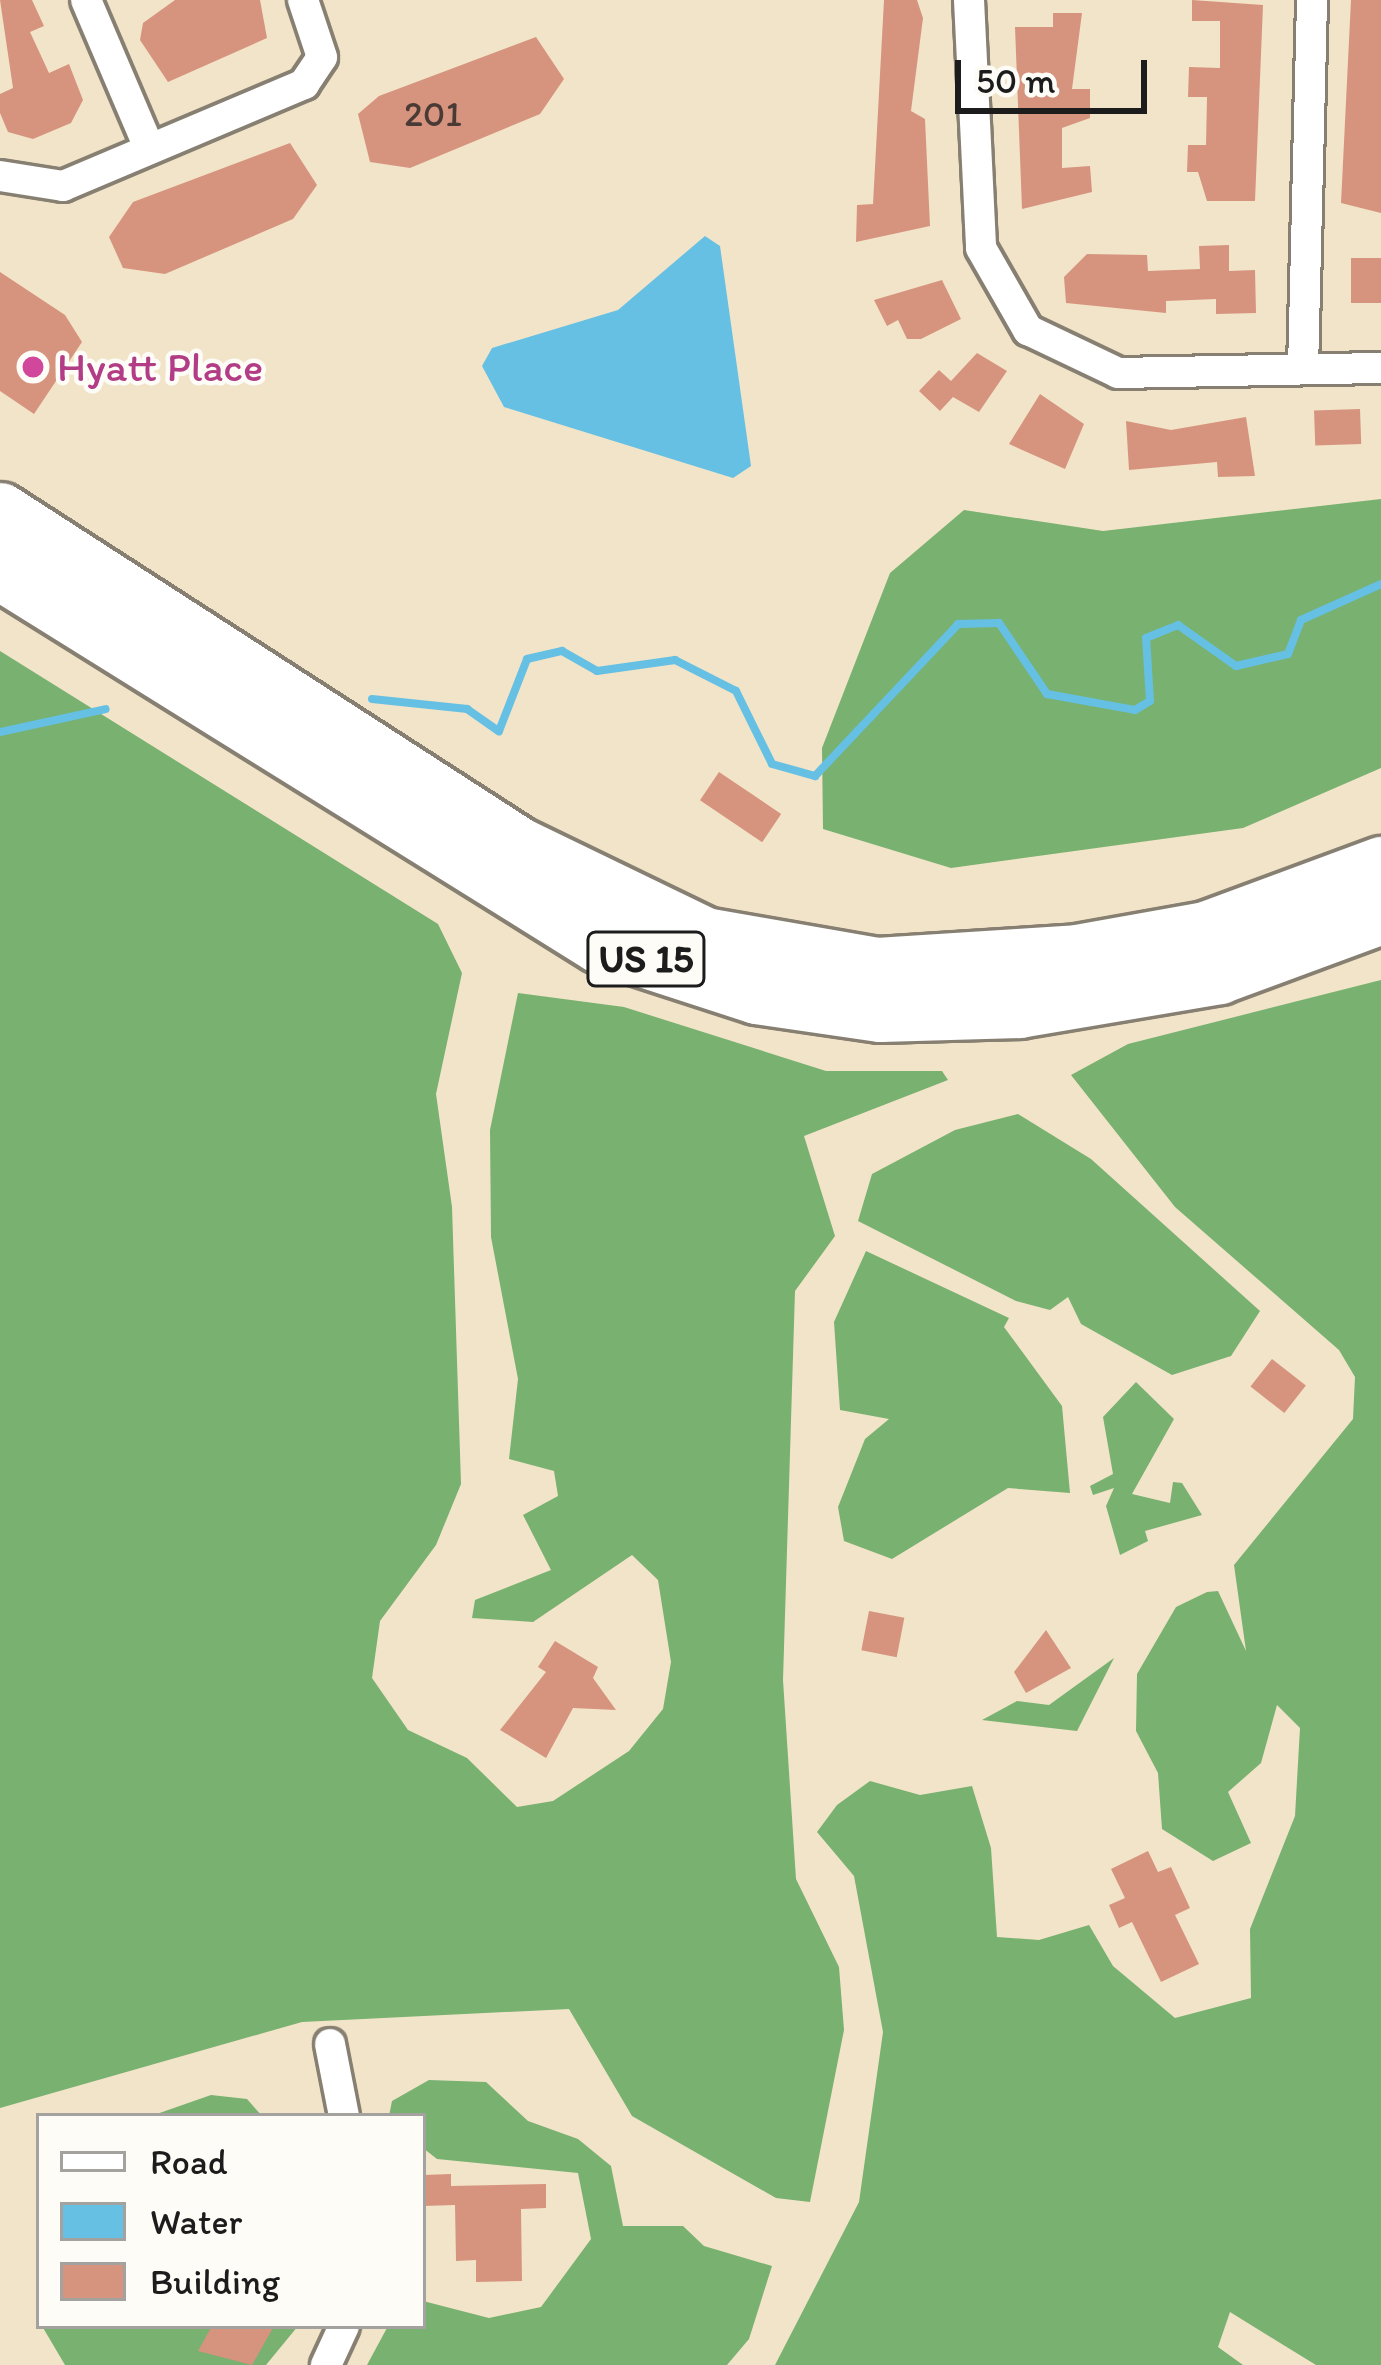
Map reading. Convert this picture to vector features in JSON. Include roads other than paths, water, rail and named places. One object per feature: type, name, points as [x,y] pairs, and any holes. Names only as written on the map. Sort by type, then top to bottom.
[{"type":"highway","name":"US 15","points":[[0,511],[519,846],[705,936],[877,966],[1077,953],[1205,930],[1381,865]]},
{"type":"highway","name":"US 15","points":[[0,571],[598,944],[756,994],[880,1013],[1019,1009],[1219,975],[1381,915]]},
{"type":"street","points":[[86,0],[149,148]]},
{"type":"street","points":[[0,176],[47,190],[313,78],[322,48],[303,0]]},
{"type":"street","points":[[969,0],[980,248],[1028,330],[1118,373],[1381,368]]},
{"type":"street","points":[[1303,368],[1312,0]]},
{"type":"street","points":[[330,2044],[343,2113]]},
{"type":"street","points":[[326,2365],[343,2329]]},
{"type":"water","points":[[705,236],[720,246],[751,466],[733,478],[504,407],[482,366],[492,348],[618,310]]},
{"type":"waterway","points":[[372,699],[467,709],[499,731],[527,659],[562,651],[597,671],[675,660],[736,691],[772,764],[815,776],[958,624],[999,623],[1047,694],[1135,710],[1150,701],[1146,638],[1178,625],[1236,666],[1288,654],[1301,620],[1381,584]]},
{"type":"waterway","points":[[0,732],[106,709]]},
{"type":"place","name":"Hyatt Place","points":[[33,367]]}]
